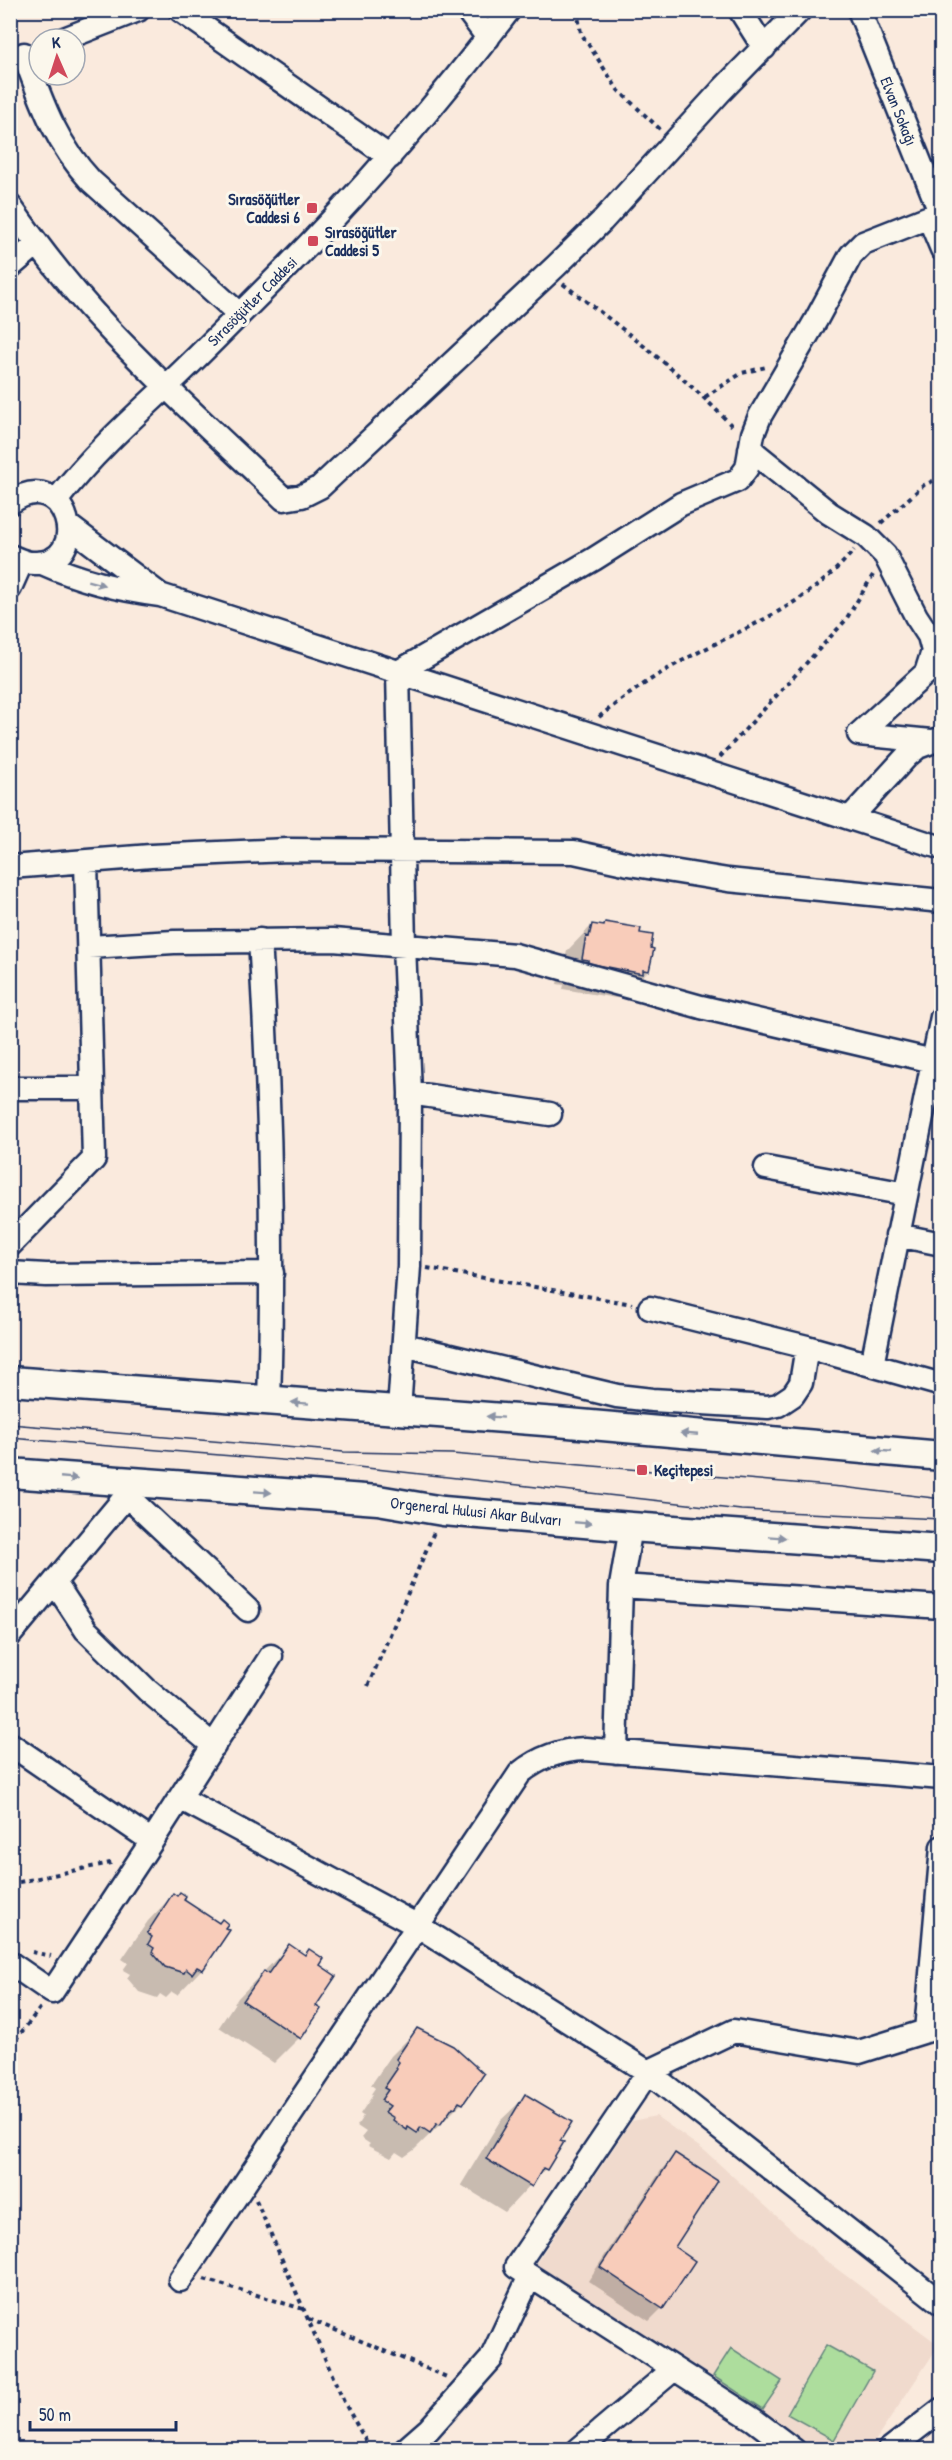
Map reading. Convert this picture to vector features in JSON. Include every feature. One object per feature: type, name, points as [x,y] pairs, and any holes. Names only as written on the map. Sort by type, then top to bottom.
[{"type":"main road","points":[[10,1381],[399,1410],[942,1456]]},
{"type":"main road","name":"Orgeneral Hulusi Akar Bulvarı","points":[[10,1473],[132,1490],[378,1500],[443,1511],[942,1549]]},
{"type":"street","points":[[87,30],[138,10]]},
{"type":"street","points":[[180,10],[390,157]]},
{"type":"street","points":[[467,10],[488,38]]},
{"type":"street","name":"Sırasöğütler Caddesi","points":[[56,501],[104,444],[167,386],[313,241],[390,157],[509,10]]},
{"type":"street","points":[[740,10],[764,48]]},
{"type":"street","points":[[10,206],[37,244],[107,327],[284,499],[302,496],[320,487],[602,221],[800,10]]},
{"type":"street","name":"Elvan Sokağı","points":[[858,10],[937,214],[942,249]]},
{"type":"street","points":[[24,54],[54,132],[75,165],[239,314]]},
{"type":"street","points":[[398,672],[594,559],[681,504],[738,480],[747,468],[753,434],[760,416],[794,360],[847,261],[863,243],[937,214]]},
{"type":"street","points":[[10,267],[37,244]]},
{"type":"street","points":[[751,447],[829,513],[866,536],[885,555],[932,643],[932,659],[920,679],[859,734],[936,740]]},
{"type":"street","points":[[10,503],[27,494],[47,496],[56,501],[67,517],[69,526],[69,536],[59,554],[20,558]]},
{"type":"street","points":[[69,526],[160,595]]},
{"type":"street","points":[[10,588],[20,558]]},
{"type":"street","points":[[20,558],[119,589],[160,595],[942,848]]},
{"type":"street","points":[[398,672],[410,1094],[409,1266],[399,1410]]},
{"type":"street","points":[[851,818],[907,756],[936,740]]},
{"type":"street","points":[[10,867],[219,852],[574,852],[629,864],[728,880],[942,901]]},
{"type":"street","points":[[10,1245],[94,1159],[86,862]]},
{"type":"street","points":[[88,947],[260,940],[333,940],[516,955],[701,1007],[933,1061]]},
{"type":"street","points":[[260,940],[271,1147],[272,1274],[269,1401]]},
{"type":"street","points":[[872,1365],[940,1029]]},
{"type":"street","points":[[10,1088],[92,1088]]},
{"type":"street","points":[[410,1094],[550,1114]]},
{"type":"street","points":[[766,1168],[906,1194]]},
{"type":"street","points":[[897,1235],[942,1244]]},
{"type":"street","points":[[10,1273],[46,1275],[272,1274]]},
{"type":"street","points":[[650,1308],[807,1347],[942,1385]]},
{"type":"street","points":[[404,1345],[617,1396],[652,1401],[768,1407],[787,1400],[801,1383],[807,1347]]},
{"type":"street","points":[[10,1635],[132,1490],[248,1610]]},
{"type":"street","points":[[616,1752],[621,1586],[631,1527]]},
{"type":"street","points":[[55,1583],[86,1630],[147,1690],[214,1746]]},
{"type":"street","points":[[621,1586],[942,1607]]},
{"type":"street","points":[[18,1956],[52,1992],[271,1656]]},
{"type":"street","points":[[10,1744],[147,1848]]},
{"type":"street","points":[[182,2277],[520,1773],[539,1759],[561,1751],[585,1749],[942,1778]]},
{"type":"street","points":[[180,1798],[418,1926],[648,2072],[942,2304]]},
{"type":"street","points":[[794,2450],[754,2420],[516,2267],[648,2072],[734,2031],[859,2052],[934,2029],[942,1847]]},
{"type":"street","points":[[405,2450],[429,2429],[491,2359],[530,2277]]},
{"type":"street","points":[[578,2450],[673,2370]]},
{"type":"street","points":[[889,2450],[942,2409]]},
{"type":"path","points":[[577,10],[581,33],[618,90],[674,142]]},
{"type":"path","points":[[548,273],[652,351],[705,397],[751,447]]},
{"type":"path","points":[[705,397],[742,373],[794,360]]},
{"type":"path","points":[[582,731],[662,672],[698,652],[759,624],[805,596],[833,572],[866,536],[924,485],[942,477]]},
{"type":"path","points":[[708,771],[845,621],[885,555]]},
{"type":"path","points":[[409,1266],[559,1290],[650,1308]]},
{"type":"path","points":[[368,1686],[443,1511]]},
{"type":"path","points":[[10,1884],[147,1848]]},
{"type":"path","points":[[18,1956],[47,1956],[80,1951]]},
{"type":"path","points":[[10,2047],[52,1992]]},
{"type":"path","points":[[247,2180],[344,2402],[371,2450]]},
{"type":"path","points":[[182,2277],[304,2309]]},
{"type":"path","points":[[308,2319],[468,2385]]},
{"type":"shaded area","points":[[656,2116],[705,2151],[825,2260],[939,2345],[870,2449],[806,2449],[533,2268],[632,2121]]},
{"type":"green space","points":[[826,2345],[873,2371],[834,2440],[787,2414]]},
{"type":"green space","points":[[731,2348],[782,2381],[763,2409],[713,2376]]},
{"type":"building","points":[[605,922],[641,928],[640,933],[653,935],[651,948],[654,949],[649,971],[643,970],[643,974],[588,963],[588,960],[582,959],[586,936],[589,937],[592,924],[604,926]]},
{"type":"building","points":[[180,1892],[186,1896],[184,1900],[219,1923],[222,1919],[228,1924],[225,1928],[230,1930],[203,1970],[197,1967],[192,1974],[186,1969],[184,1973],[165,1967],[152,1952],[154,1948],[148,1944],[152,1937],[147,1933],[173,1893],[177,1896]]},
{"type":"building","points":[[289,1944],[305,1955],[309,1949],[324,1959],[320,1965],[336,1976],[316,2006],[321,2009],[301,2039],[243,2001],[264,1971],[268,1974]]},
{"type":"building","points":[[417,2028],[453,2046],[484,2074],[463,2104],[459,2102],[455,2108],[453,2107],[440,2125],[437,2123],[430,2133],[421,2127],[417,2133],[408,2127],[407,2130],[385,2112],[390,2106],[381,2100],[388,2090],[384,2088],[397,2069],[395,2068],[399,2062],[396,2059]]},
{"type":"building","points":[[525,2094],[572,2122],[560,2141],[564,2142],[547,2170],[543,2168],[532,2187],[486,2159]]},
{"type":"building","points":[[675,2153],[718,2181],[675,2247],[695,2261],[663,2309],[600,2267]]},
{"type":"tram line","points":[[10,1424],[344,1452],[452,1454],[842,1487],[942,1499]]},
{"type":"tram line","points":[[10,1438],[331,1464],[741,1510],[942,1519]]},
{"type":"place","name":"Sırasöğütler Caddesi 6","points":[[312,208]]},
{"type":"place","name":"Sırasöğütler Caddesi 5","points":[[313,241]]},
{"type":"place","name":"Keçitepesi","points":[[642,1470]]}]
